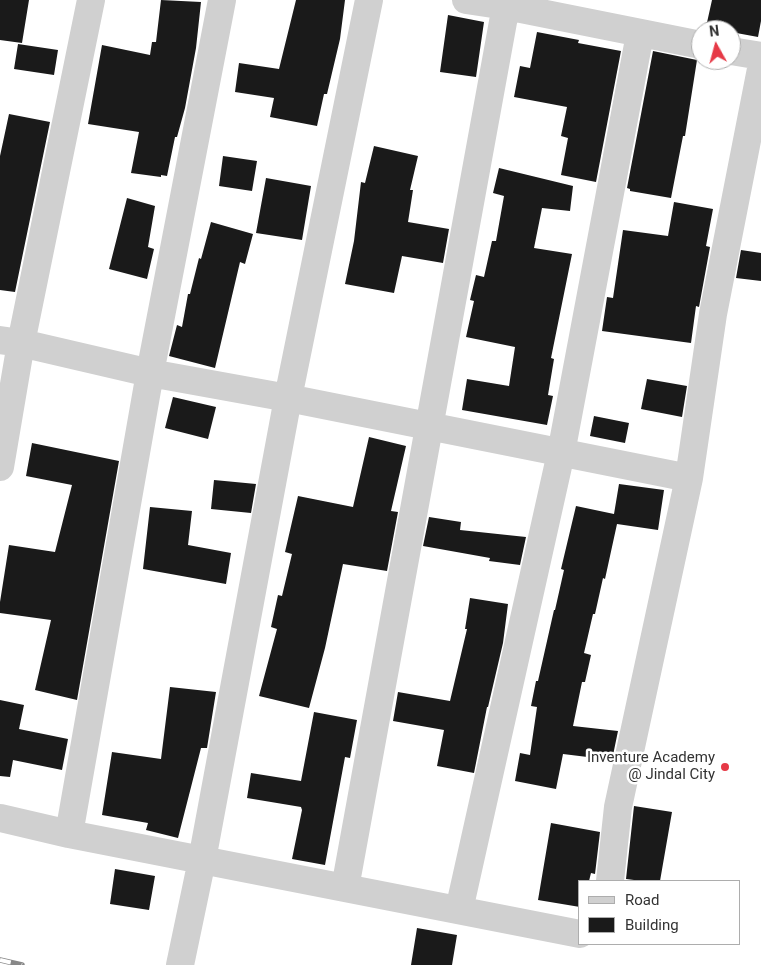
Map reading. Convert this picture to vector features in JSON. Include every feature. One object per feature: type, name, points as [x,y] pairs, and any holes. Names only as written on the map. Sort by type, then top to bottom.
[{"type":"street","points":[[0,467],[11,341],[91,0]]},
{"type":"street","points":[[70,834],[150,373],[222,0]]},
{"type":"street","points":[[180,965],[202,860],[288,398],[369,0]]},
{"type":"street","points":[[466,0],[507,3],[640,34],[691,43]]},
{"type":"street","points":[[345,888],[507,3]]},
{"type":"street","points":[[459,910],[561,453],[640,34]]},
{"type":"street","points":[[741,53],[761,56]]},
{"type":"street","points":[[610,880],[618,807],[689,478],[713,314],[761,69]]},
{"type":"street","points":[[11,341],[150,373],[288,398],[689,478]]},
{"type":"street","points":[[0,818],[70,834],[578,934]]},
{"type":"building","points":[[0,0],[29,0],[22,43],[0,40]]},
{"type":"building","points":[[161,0],[201,2],[196,48],[185,108],[177,137],[175,137],[167,176],[161,175],[161,177],[131,173],[139,132],[88,124],[102,45],[150,55],[152,42],[156,42]]},
{"type":"building","points":[[296,0],[345,0],[340,39],[317,126],[270,117],[274,98],[235,92],[239,63],[279,69]]},
{"type":"building","points":[[712,0],[761,0],[761,21],[758,37],[741,34],[741,20],[708,20]]},
{"type":"building","points":[[448,15],[484,22],[476,77],[440,72]]},
{"type":"building","points":[[537,32],[579,40],[578,43],[621,51],[596,182],[561,175],[568,138],[561,136],[567,107],[514,97],[520,66],[530,68]]},
{"type":"building","points":[[18,44],[58,50],[54,75],[14,69]]},
{"type":"building","points":[[653,51],[691,59],[691,70],[695,70],[685,136],[683,136],[671,198],[630,191],[627,188]]},
{"type":"building","points":[[9,114],[50,122],[15,292],[0,290],[0,156]]},
{"type":"building","points":[[374,146],[418,156],[410,190],[413,190],[408,222],[449,229],[443,263],[402,256],[394,293],[345,284],[354,241],[361,182],[365,183]]},
{"type":"building","points":[[223,156],[257,161],[252,191],[219,186]]},
{"type":"building","points":[[499,168],[573,186],[570,211],[542,208],[534,248],[572,254],[551,358],[554,359],[548,395],[553,396],[547,425],[462,410],[467,379],[509,386],[515,347],[466,337],[474,301],[470,300],[476,275],[484,277],[492,241],[496,241],[504,196],[493,193]]},
{"type":"building","points":[[266,178],[311,186],[302,240],[256,233]]},
{"type":"building","points":[[127,198],[155,206],[148,247],[154,249],[147,279],[109,269]]},
{"type":"building","points":[[674,202],[713,209],[706,246],[710,247],[699,307],[696,306],[691,343],[602,331],[607,297],[613,298],[623,230],[668,236]]},
{"type":"building","points":[[211,222],[253,234],[245,264],[240,262],[215,368],[169,356],[177,325],[182,327],[188,294],[190,294]]},
{"type":"building","points":[[741,250],[761,253],[761,281],[736,278]]},
{"type":"building","points":[[647,379],[687,386],[682,417],[641,409]]},
{"type":"building","points":[[173,397],[216,407],[208,439],[165,428]]},
{"type":"building","points":[[594,416],[629,423],[625,443],[590,436]]},
{"type":"building","points":[[369,437],[406,446],[391,511],[398,512],[387,571],[343,564],[325,648],[309,708],[259,696],[277,629],[271,627],[278,595],[282,596],[292,554],[285,552],[298,496],[353,507]]},
{"type":"building","points":[[32,443],[119,461],[77,700],[35,690],[51,620],[0,613],[9,545],[55,552],[72,485],[26,476]]},
{"type":"building","points":[[214,480],[256,484],[251,513],[211,509]]},
{"type":"building","points":[[619,484],[664,490],[658,530],[617,524],[605,579],[603,578],[584,653],[591,655],[585,682],[582,682],[573,726],[618,731],[612,760],[563,754],[556,789],[515,781],[520,753],[530,755],[537,707],[531,706],[564,570],[561,569],[576,506],[614,514]]},
{"type":"building","points":[[150,507],[192,511],[188,545],[231,553],[226,584],[143,569]]},
{"type":"building","points":[[429,517],[461,522],[460,530],[526,537],[520,565],[489,561],[490,558],[423,546]]},
{"type":"building","points":[[470,598],[508,604],[503,643],[487,707],[474,773],[437,766],[444,730],[393,721],[398,692],[450,701],[467,629],[465,629]]},
{"type":"building","points":[[170,687],[216,692],[207,748],[201,748],[178,838],[146,830],[148,823],[102,815],[112,752],[161,759]]},
{"type":"building","points":[[0,700],[24,705],[19,729],[68,739],[62,770],[13,760],[10,777],[0,776]]},
{"type":"building","points":[[314,712],[357,720],[350,758],[345,757],[325,865],[292,859],[301,807],[247,798],[251,773],[301,781]]},
{"type":"building","points":[[634,806],[672,812],[660,880],[626,879]]},
{"type":"building","points":[[551,823],[600,832],[595,874],[591,873],[589,880],[578,880],[578,907],[538,900]]},
{"type":"building","points":[[115,869],[155,876],[149,910],[110,904]]},
{"type":"building","points":[[417,928],[457,935],[452,965],[411,965]]},
{"type":"railway","points":[[0,960],[22,965]]},
{"type":"place","name":"Inventure Academy @ Jindal City","points":[[725,767]]}]
